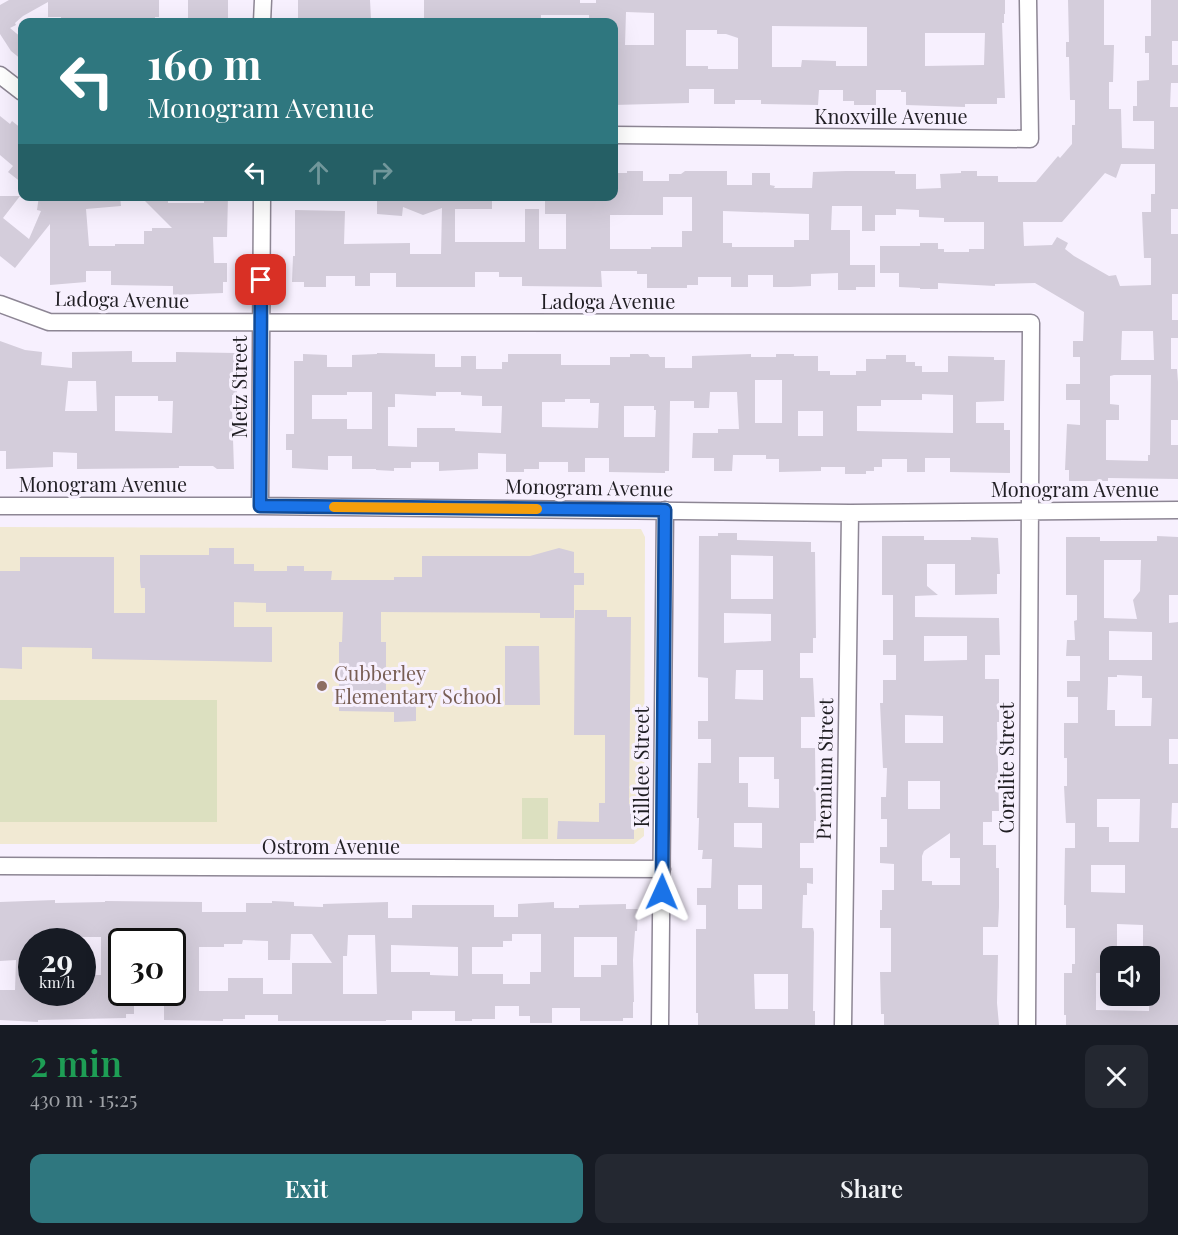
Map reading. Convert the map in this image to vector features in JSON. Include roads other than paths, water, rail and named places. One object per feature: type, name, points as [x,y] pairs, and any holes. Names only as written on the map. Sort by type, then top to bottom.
[{"type":"street","points":[[262,0],[262,18]]},
{"type":"street","name":"Knoxville Avenue","points":[[618,135],[1030,139],[1028,0]]},
{"type":"street","points":[[0,75],[18,89]]},
{"type":"street","name":"Metz Street","points":[[260,506],[262,201]]},
{"type":"street","name":"Ladoga Avenue","points":[[0,304],[49,322],[1031,323],[1030,511]]},
{"type":"street","name":"Monogram Avenue","points":[[0,506],[260,506],[850,513],[1178,510]]},
{"type":"street","name":"Killdee Street","points":[[660,1025],[665,510]]},
{"type":"street","name":"Coralite Street","points":[[1027,1025],[1030,511]]},
{"type":"street","name":"Premium Street","points":[[843,1025],[850,513]]},
{"type":"street","name":"Ostrom Avenue","points":[[0,866],[662,869]]},
{"type":"place","name":"Cubberley Elementary School","points":[[322,686]]}]
